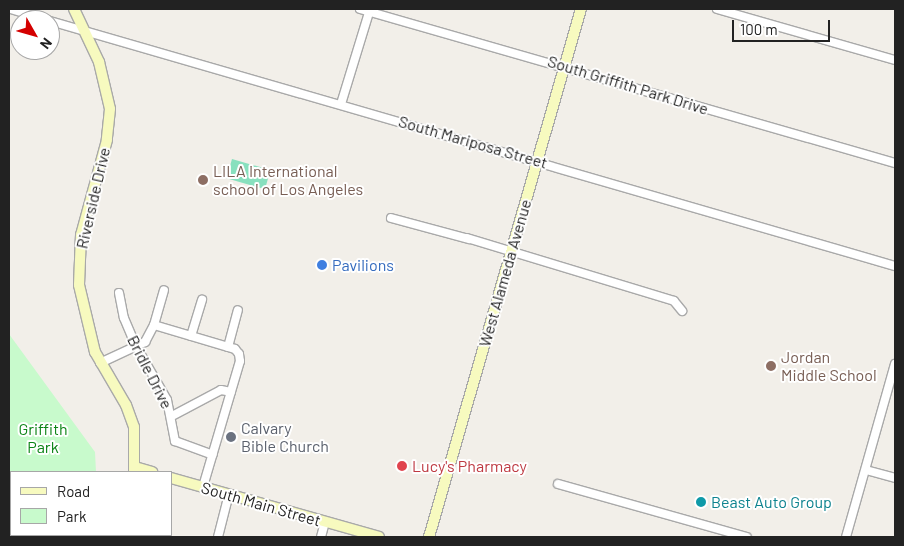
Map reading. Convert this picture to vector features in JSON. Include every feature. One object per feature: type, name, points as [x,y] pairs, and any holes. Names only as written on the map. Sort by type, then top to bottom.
[{"type":"main road","name":"Riverside Drive","points":[[74,9],[104,74],[110,109],[107,140],[81,236],[78,269],[82,310],[100,363],[130,414],[136,439],[134,470]]},
{"type":"main road","name":"West Alameda Avenue","points":[[429,537],[581,9]]},
{"type":"main road","name":"South Main Street","points":[[172,478],[379,537]]},
{"type":"street","name":"South Griffith Park Drive","points":[[360,9],[565,66],[895,163]]},
{"type":"street","points":[[717,9],[895,60]]},
{"type":"street","points":[[341,104],[369,10]]},
{"type":"street","name":"South Mariposa Street","points":[[60,24],[538,160],[895,266]]},
{"type":"street","points":[[391,218],[498,246],[512,252],[674,301],[682,310]]},
{"type":"street","points":[[100,363],[148,340],[164,290]]},
{"type":"street","name":"Bridle Drive","points":[[119,293],[124,318],[136,346],[163,390],[172,416],[178,444],[213,455]]},
{"type":"street","points":[[192,336],[202,300]]},
{"type":"street","points":[[228,347],[238,310]]},
{"type":"street","points":[[154,325],[235,349],[240,361],[203,487]]},
{"type":"street","points":[[846,537],[892,383],[895,364]]},
{"type":"street","points":[[172,416],[222,390],[231,392]]},
{"type":"street","points":[[866,470],[895,478]]},
{"type":"street","points":[[558,484],[747,537]]},
{"type":"street","points":[[218,537],[229,494]]},
{"type":"street","points":[[321,537],[325,522]]},
{"type":"green space","points":[[232,159],[270,170],[265,189],[226,178]]},
{"type":"green space","name":"Griffith Park","points":[[9,334],[95,452],[96,471],[10,471],[10,536],[98,536],[9,537]]},
{"type":"green space","points":[[9,514],[10,536],[67,536],[67,537],[9,537]]},
{"type":"place","name":"LILA International school of Los Angeles","points":[[203,180]]},
{"type":"place","name":"Pavilions","points":[[322,265]]},
{"type":"place","name":"Jordan Middle School","points":[[771,366]]},
{"type":"place","name":"Calvary Bible Church","points":[[231,437]]},
{"type":"place","name":"Lucy's Pharmacy","points":[[402,466]]},
{"type":"place","name":"Beast Auto Group","points":[[701,502]]}]
